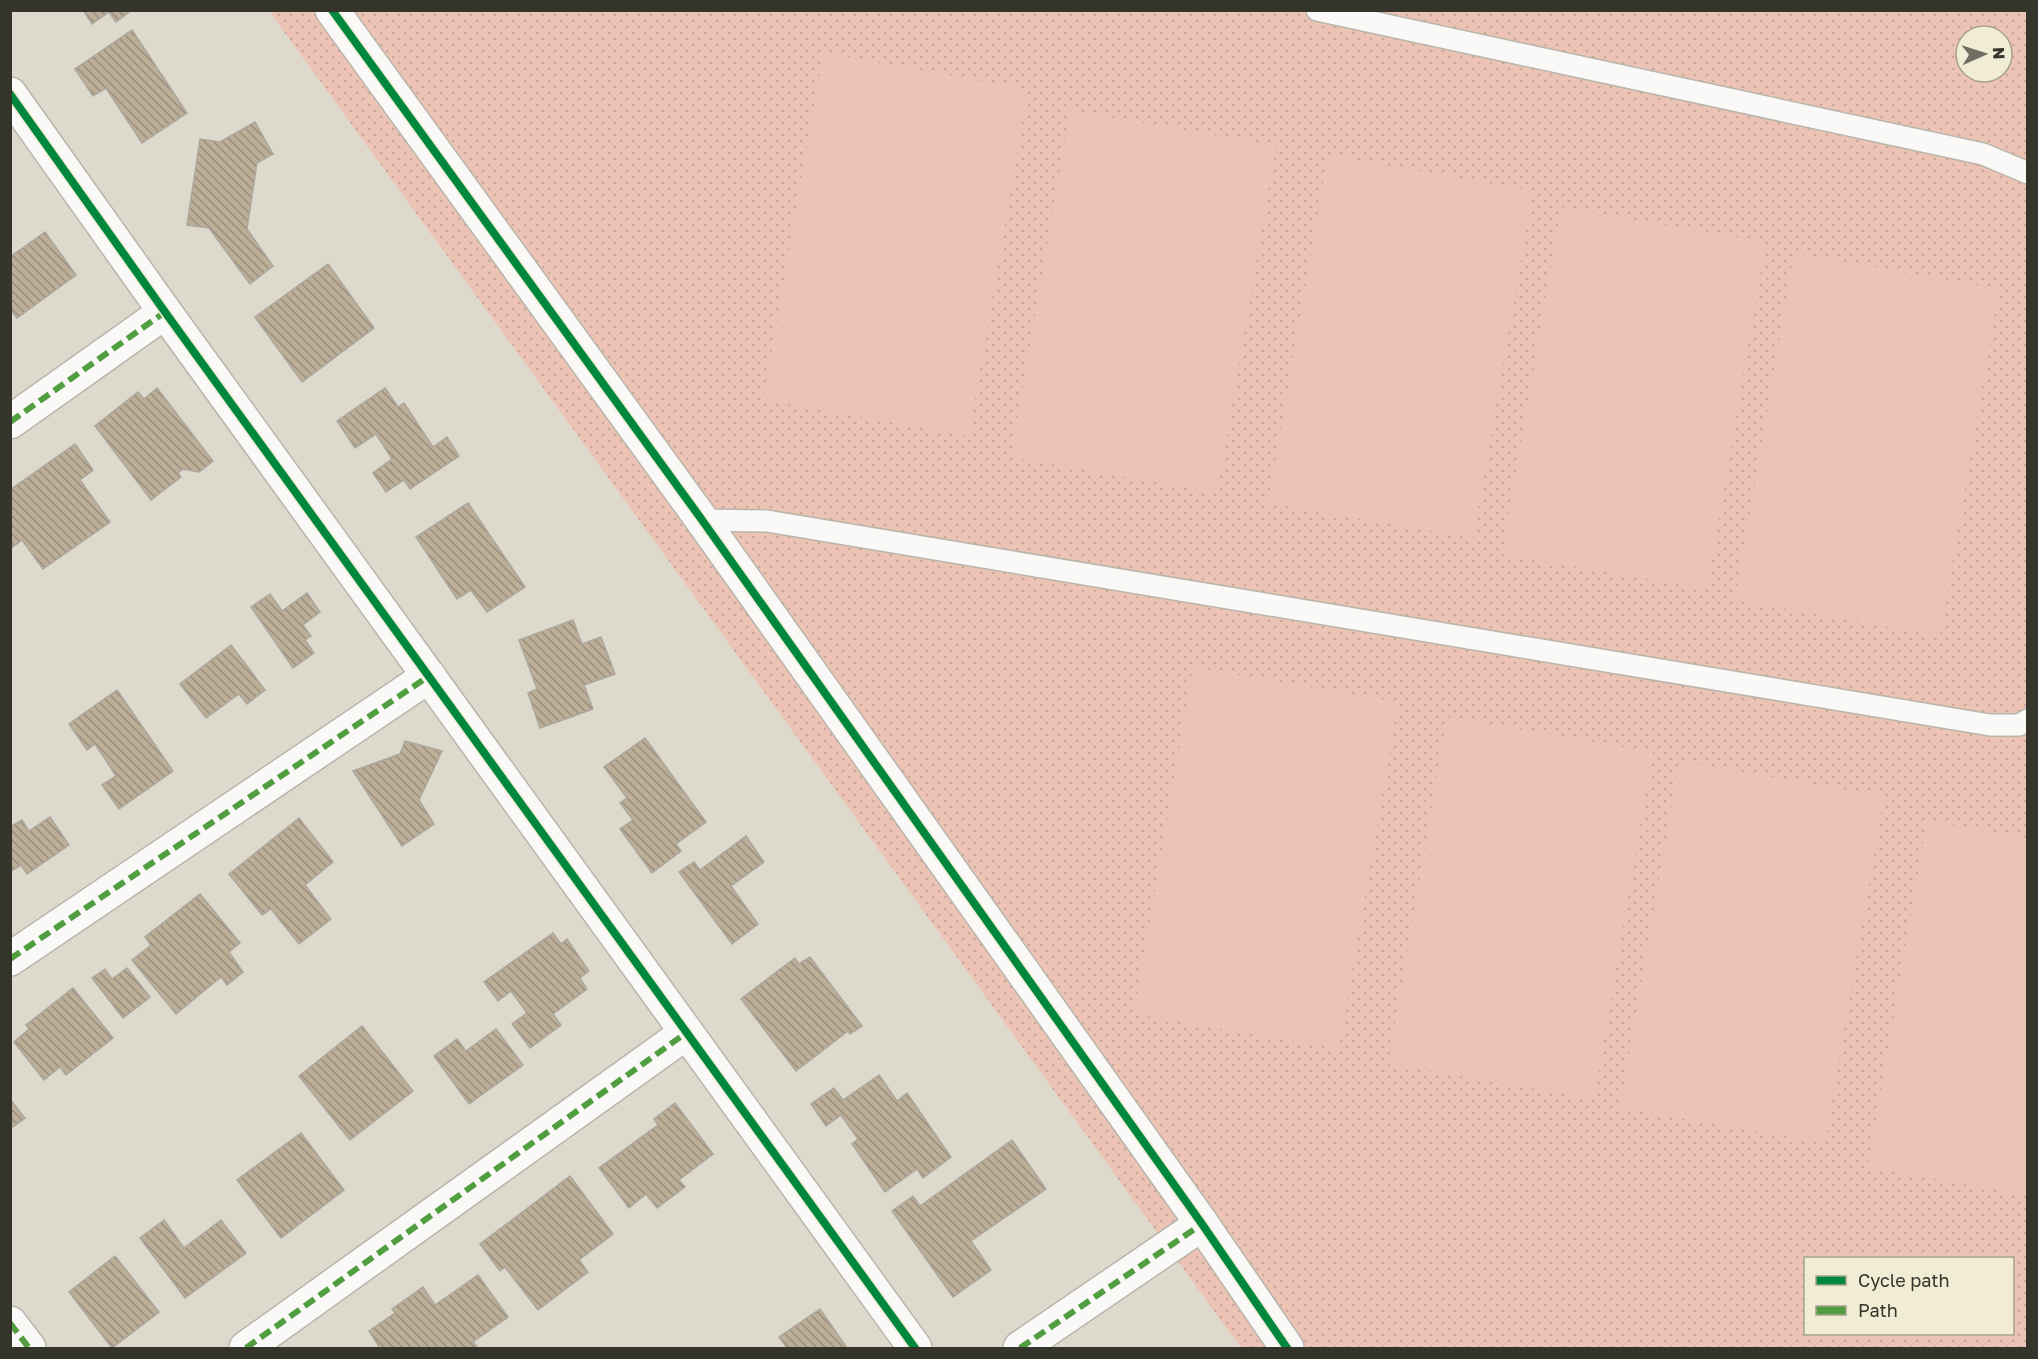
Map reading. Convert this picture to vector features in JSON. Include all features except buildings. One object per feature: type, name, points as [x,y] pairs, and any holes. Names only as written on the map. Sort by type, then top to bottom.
[{"type":"street","points":[[332,10],[702,520],[1202,1224],[1287,1348]]},
{"type":"street","points":[[10,94],[165,312],[915,1348]]},
{"type":"street","points":[[10,422],[165,312]]},
{"type":"street","points":[[10,959],[429,676]]},
{"type":"street","points":[[246,1348],[686,1033]]},
{"type":"street","points":[[1020,1348],[1202,1224]]},
{"type":"street","points":[[10,1323],[29,1348]]},
{"type":"lane","points":[[1317,10],[1983,154],[2028,173]]},
{"type":"lane","points":[[702,520],[767,521],[1990,725],[2019,725],[2028,720]]},
{"type":"shaded area","points":[[269,11],[2027,11],[2027,1348],[1241,1348]]},
{"type":"shaded area","points":[[823,53],[1028,89],[969,436],[763,400]]},
{"type":"shaded area","points":[[1070,110],[1276,146],[1217,493],[1011,457]]},
{"type":"shaded area","points":[[1328,155],[1533,191],[1473,538],[1268,503]]},
{"type":"shaded area","points":[[1561,207],[1766,242],[1707,589],[1502,554]]},
{"type":"shaded area","points":[[1794,253],[1999,289],[1940,636],[1735,600]]},
{"type":"shaded area","points":[[1193,667],[1398,702],[1339,1049],[1134,1014]]},
{"type":"shaded area","points":[[1447,717],[1653,752],[1594,1099],[1388,1064]]},
{"type":"shaded area","points":[[1679,761],[1884,796],[1825,1143],[1620,1108]]},
{"type":"shaded area","points":[[1927,820],[2027,838],[2027,1195],[1868,1167]]},
{"type":"marked path","points":[[10,422],[165,312]]},
{"type":"marked path","points":[[10,959],[429,676]]},
{"type":"marked path","points":[[246,1348],[686,1033]]},
{"type":"marked path","points":[[1020,1348],[1202,1224]]},
{"type":"marked path","points":[[10,1323],[29,1348]]},
{"type":"cycle path","points":[[332,10],[702,520],[1202,1224],[1287,1348]]},
{"type":"cycle path","points":[[10,94],[165,312],[915,1348]]}]
